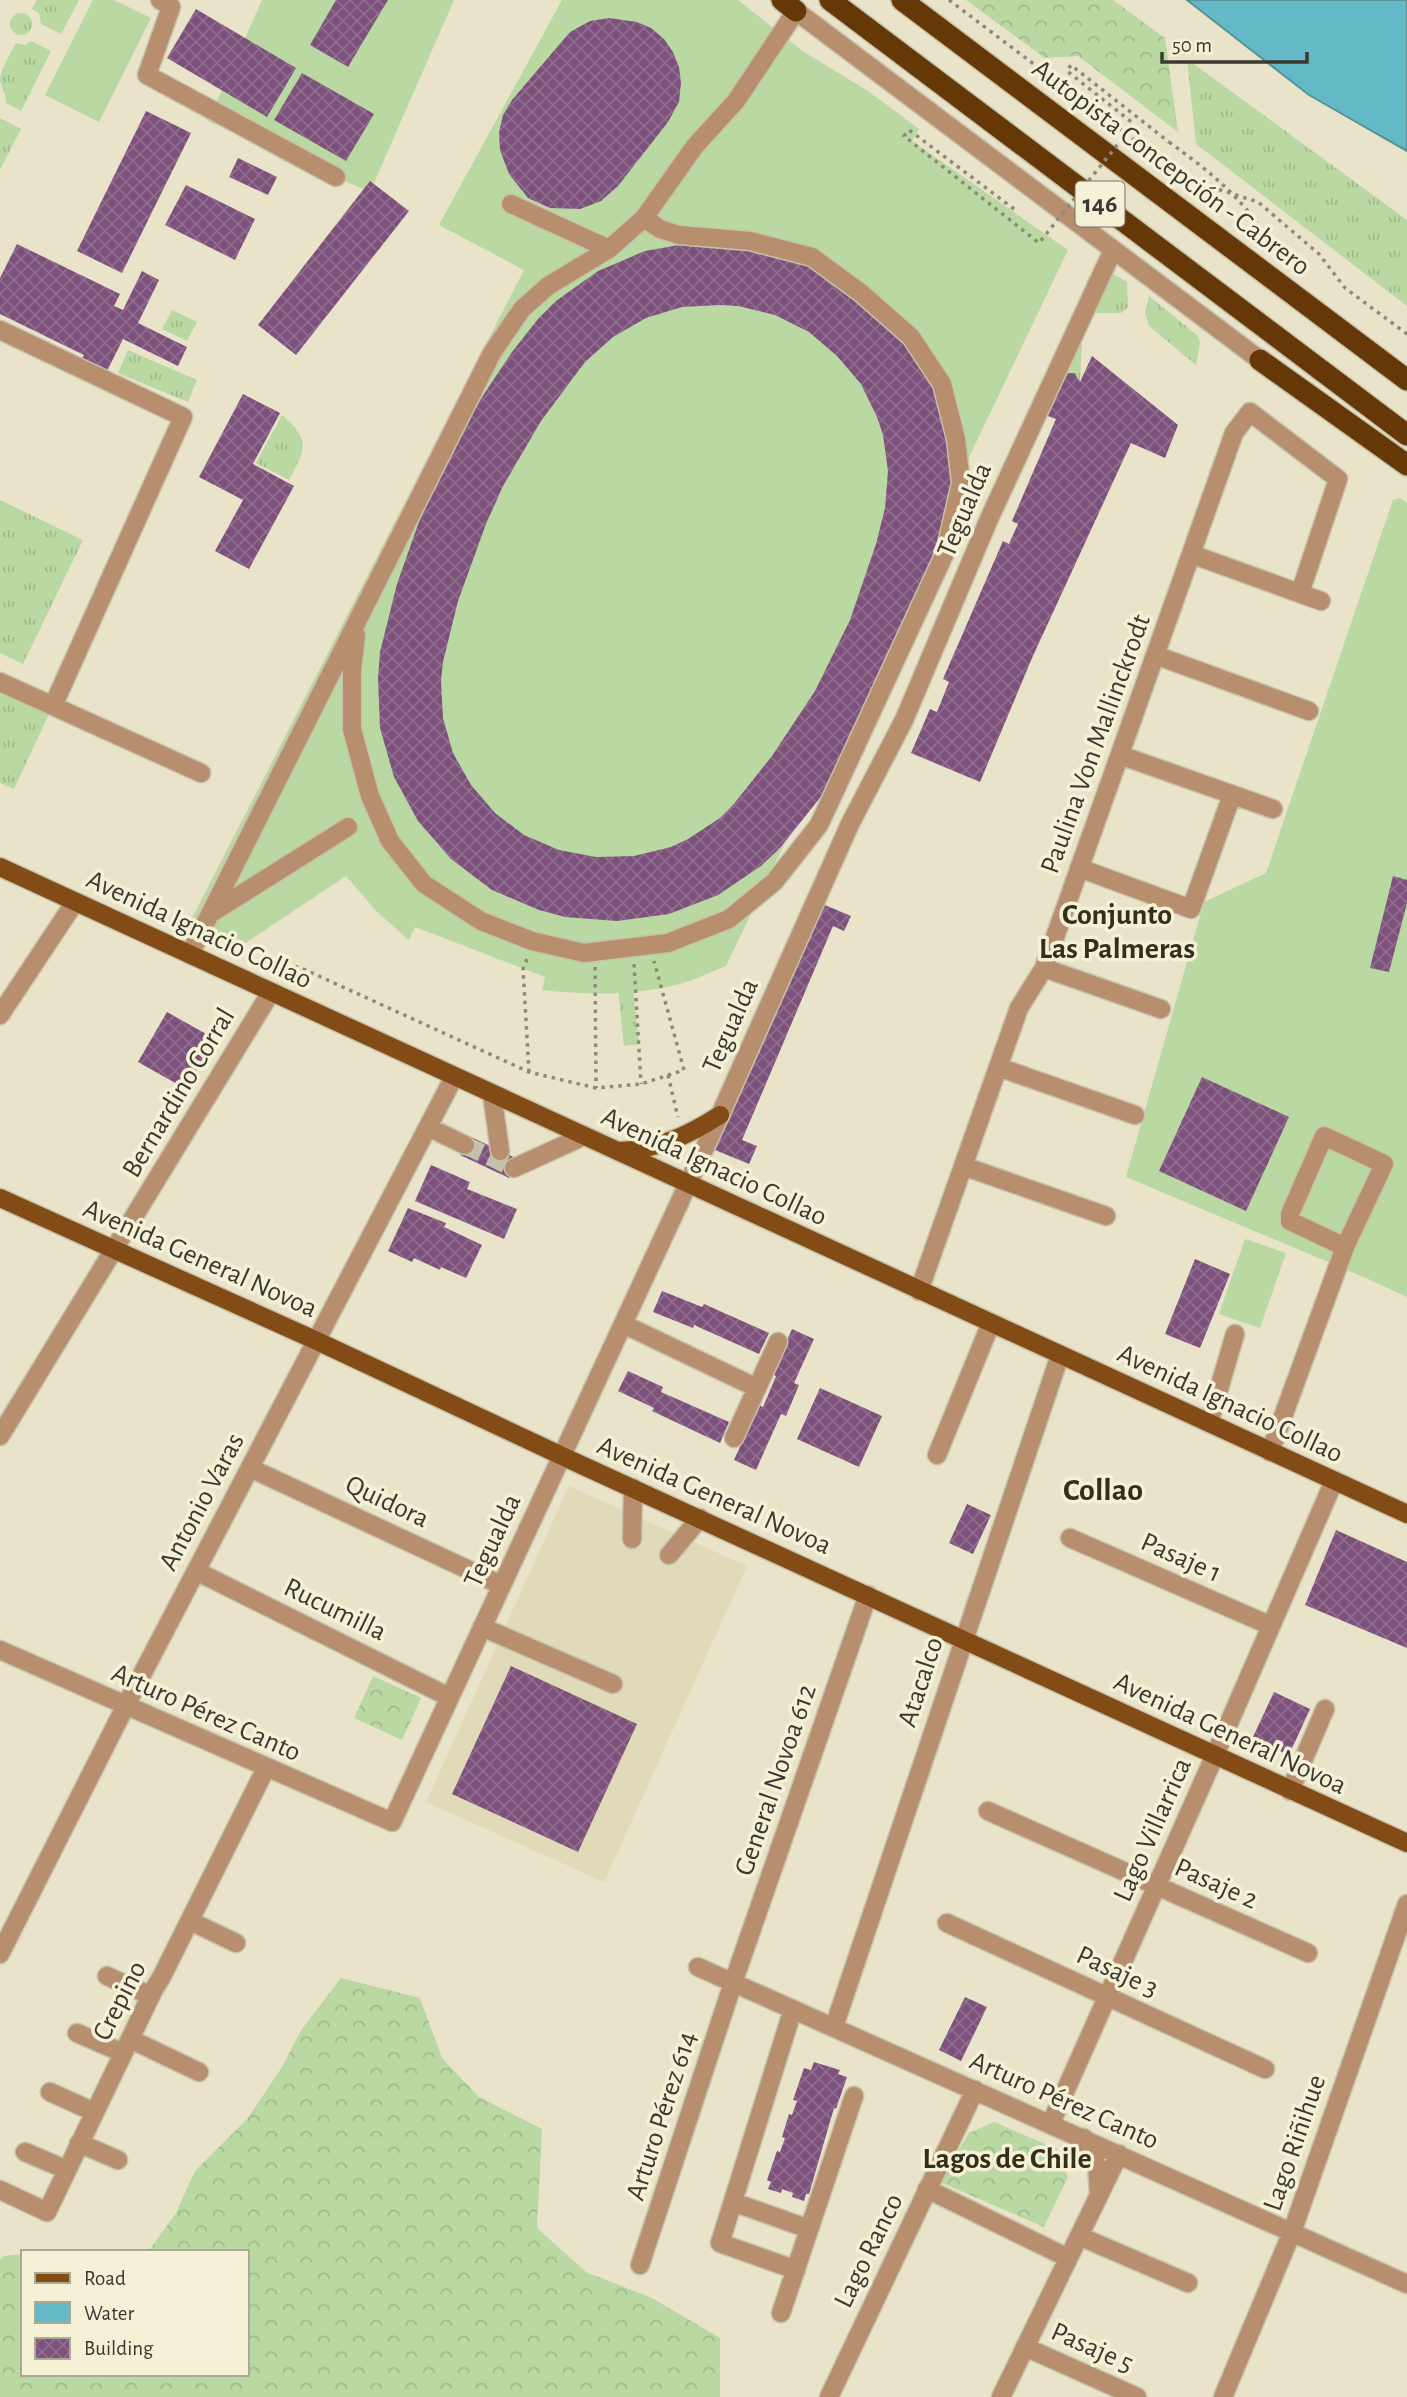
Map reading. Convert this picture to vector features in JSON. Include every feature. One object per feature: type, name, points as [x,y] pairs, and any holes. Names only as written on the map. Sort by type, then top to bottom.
[{"type":"highway","name":"146","points":[[830,0],[1407,435]]},
{"type":"highway","name":"Autopista Concepción - Cabrero","points":[[902,0],[1407,380]]},
{"type":"highway","points":[[1260,360],[1407,465]]},
{"type":"main road","name":"Avenida Ignacio Collao","points":[[0,867],[1407,1514]]},
{"type":"main road","points":[[616,1151],[632,1151],[683,1137],[720,1115]]},
{"type":"main road","name":"Avenida General Novoa","points":[[0,1198],[317,1340],[562,1456],[1407,1843]]},
{"type":"street","points":[[160,0],[171,6],[147,75],[336,177]]},
{"type":"street","points":[[190,954],[492,353],[522,309],[548,286],[609,249],[644,218],[695,146],[736,101],[789,6],[1260,360]]},
{"type":"street","points":[[511,204],[609,249]]},
{"type":"street","points":[[357,621],[352,670],[352,729],[370,796],[390,841],[424,884],[481,921],[532,941],[595,953],[667,943],[729,919],[774,882],[819,825],[945,553],[961,483],[956,439],[942,384],[911,337],[861,293],[812,257],[750,241],[679,235],[660,229],[644,218]]},
{"type":"street","name":"Tegualda","points":[[392,1822],[720,1115],[865,792],[904,720],[989,519],[1113,250]]},
{"type":"street","points":[[0,330],[183,417],[54,706]]},
{"type":"street","name":"Paulina Von Mallinckrodt","points":[[919,1291],[1019,1008],[1044,968],[1234,433],[1250,412],[1338,479],[1300,593]]},
{"type":"street","points":[[1191,554],[1321,601]]},
{"type":"street","points":[[1155,655],[1309,711]]},
{"type":"street","points":[[0,682],[201,772]]},
{"type":"street","points":[[1120,755],[1273,809]]},
{"type":"street","points":[[1079,868],[1191,909],[1232,795]]},
{"type":"street","points":[[210,914],[348,827]]},
{"type":"street","points":[[0,1014],[75,902]]},
{"type":"street","points":[[1044,968],[1161,1009]]},
{"type":"street","name":"Bernardino Corral","points":[[0,1436],[271,992]]},
{"type":"street","points":[[998,1067],[1135,1115]]},
{"type":"street","name":"Antonio Varas","points":[[0,1954],[125,1707],[454,1077]]},
{"type":"street","points":[[492,1094],[500,1151]]},
{"type":"street","points":[[428,1127],[465,1145]]},
{"type":"street","points":[[514,1168],[584,1136]]},
{"type":"street","points":[[1270,1452],[1345,1247],[1384,1164],[1324,1136],[1290,1214],[1290,1221],[1345,1247]]},
{"type":"street","points":[[963,1166],[1106,1216]]},
{"type":"street","points":[[937,1455],[991,1323]]},
{"type":"street","points":[[623,1324],[757,1388]]},
{"type":"street","points":[[1209,1423],[1235,1335]]},
{"type":"street","points":[[734,1438],[778,1342]]},
{"type":"street","name":"Atacalco","points":[[834,2027],[1059,1355]]},
{"type":"street","name":"Quidora","points":[[250,1468],[501,1585]]},
{"type":"street","name":"Lago Villarrica","points":[[1051,2123],[1334,1481]]},
{"type":"street","points":[[632,1539],[633,1488]]},
{"type":"street","points":[[669,1556],[699,1518]]},
{"type":"street","name":"Pasaje 1","points":[[1070,1538],[1271,1626]]},
{"type":"street","name":"Rucumilla","points":[[196,1571],[449,1697]]},
{"type":"street","name":"General Novoa 612","points":[[733,1983],[868,1595]]},
{"type":"street","points":[[482,1627],[613,1684]]},
{"type":"street","name":"Arturo Pérez Canto","points":[[0,1650],[392,1822]]},
{"type":"street","points":[[1290,1791],[1325,1709]]},
{"type":"street","name":"Crepino","points":[[0,2190],[47,2212],[126,2046],[266,1768]]},
{"type":"street","name":"Pasaje 2","points":[[988,1811],[1308,1953]]},
{"type":"street","name":"Lago Riñihue","points":[[1223,2397],[1292,2232],[1407,1904]]},
{"type":"street","points":[[190,1920],[236,1943]]},
{"type":"street","name":"Pasaje 3","points":[[947,1923],[1265,2069]]},
{"type":"street","name":"Arturo Pérez Canto","points":[[698,1967],[1407,2284]]},
{"type":"street","points":[[107,1976],[151,1996]]},
{"type":"street","name":"Arturo Pérez 614","points":[[640,2265],[733,1983]]},
{"type":"street","points":[[793,2009],[720,2243],[796,2270]]},
{"type":"street","points":[[77,2033],[126,2046],[199,2072]]},
{"type":"street","name":"Lago Ranco","points":[[829,2397],[975,2090]]},
{"type":"street","points":[[50,2092],[94,2112]]},
{"type":"street","points":[[781,2312],[854,2096]]},
{"type":"street","points":[[1084,2138],[1097,2166],[1098,2197]]},
{"type":"street","points":[[79,2143],[118,2160]]},
{"type":"street","points":[[25,2152],[67,2170]]},
{"type":"street","points":[[1001,2397],[1119,2154]]},
{"type":"street","points":[[927,2189],[1068,2258]]},
{"type":"street","points":[[733,2202],[809,2229]]},
{"type":"street","points":[[1079,2236],[1188,2283]]},
{"type":"street","name":"Pasaje 5","points":[[1025,2347],[1137,2397]]},
{"type":"path","points":[[949,0],[1186,179],[1258,202],[1319,254],[1345,288],[1407,334]]},
{"type":"path","points":[[1014,209],[909,130],[904,136],[1039,243],[1134,124],[1067,71],[1071,65],[1218,178],[1235,194],[1257,222]]},
{"type":"path","points":[[529,1072],[523,969],[532,941]]},
{"type":"path","points":[[271,992],[278,968],[299,967],[529,1072],[596,1088],[642,1084],[684,1070],[641,946]]},
{"type":"path","points":[[641,946],[638,993],[642,1084]]},
{"type":"path","points":[[595,953],[596,1088]]},
{"type":"path","points":[[668,1075],[683,1137]]},
{"type":"shaded area","points":[[569,1486],[747,1566],[604,1882],[426,1802]]},
{"type":"green space","points":[[37,0],[79,0],[61,34],[41,24],[39,13],[32,9]]},
{"type":"green space","points":[[93,0],[114,0],[151,18],[99,122],[45,95]]},
{"type":"green space","points":[[262,0],[454,0],[370,192],[208,121]]},
{"type":"green space","points":[[562,0],[738,0],[804,52],[868,91],[919,129],[912,141],[1068,250],[726,966],[685,982],[645,991],[576,993],[542,990],[545,977],[415,927],[409,940],[376,911],[346,876],[241,946],[190,922],[524,270],[439,225]]},
{"type":"green space","points":[[966,0],[1113,0],[1165,38],[1178,132],[1078,56],[1045,58]]},
{"type":"green space","points":[[21,13],[31,20],[32,24],[25,34],[21,35],[11,28],[10,24],[17,14]]},
{"type":"green space","points":[[31,41],[51,51],[21,111],[6,103],[0,77],[16,43],[25,45]]},
{"type":"green space","points":[[1187,59],[1407,220],[1407,306],[1196,144]]},
{"type":"green space","points":[[0,118],[21,129],[0,170]]},
{"type":"green space","points":[[1113,274],[1127,282],[1128,307],[1121,313],[1092,313],[1080,342],[1079,384],[1075,373],[1066,373],[1103,278]]},
{"type":"green space","points":[[1149,296],[1198,336],[1200,343],[1196,365],[1149,326],[1145,312]]},
{"type":"green space","points":[[172,310],[197,322],[187,341],[162,329]]},
{"type":"green space","points":[[128,350],[197,380],[188,402],[118,373]]},
{"type":"green space","points":[[282,415],[298,431],[303,445],[289,480],[256,463]]},
{"type":"green space","points":[[1400,498],[1407,503],[1407,1297],[1126,1177],[1204,902],[1266,873],[1393,500]]},
{"type":"green space","points":[[0,500],[83,540],[23,664],[0,653]]},
{"type":"green space","points":[[0,691],[49,714],[14,789],[0,783]]},
{"type":"green space","points":[[628,941],[639,1044],[624,1046],[613,943]]},
{"type":"green space","points":[[1245,1239],[1286,1253],[1260,1328],[1219,1314]]},
{"type":"green space","points":[[373,1676],[421,1698],[402,1740],[354,1718]]},
{"type":"green space","points":[[341,1978],[420,1998],[442,2058],[479,2097],[542,2129],[537,2228],[586,2272],[652,2298],[720,2338],[720,2397],[0,2397],[0,2260],[3,2256],[21,2254],[21,2376],[248,2376],[248,2250],[149,2250],[176,2213],[195,2171],[248,2118],[282,2067],[302,2029]]},
{"type":"green space","points":[[994,2122],[1057,2149],[1068,2177],[1044,2227],[940,2182],[969,2133]]},
{"type":"water","points":[[1187,0],[1407,0],[1407,151],[1309,95]]},
{"type":"building","points":[[336,0],[388,0],[348,67],[310,45]]},
{"type":"building","points":[[196,9],[296,68],[267,117],[167,58]]},
{"type":"building","points":[[609,18],[637,22],[651,28],[664,39],[679,67],[679,102],[668,122],[618,186],[601,201],[580,209],[550,208],[528,198],[509,174],[500,150],[499,132],[503,115],[512,100],[570,32],[590,21]]},
{"type":"building","points":[[302,73],[374,114],[346,161],[274,120]]},
{"type":"building","points":[[146,111],[191,133],[122,273],[77,251]]},
{"type":"building","points":[[238,158],[277,177],[268,195],[229,177]]},
{"type":"building","points":[[370,181],[409,211],[296,355],[258,325]]},
{"type":"building","points":[[186,185],[255,219],[235,260],[165,225]]},
{"type":"building","points":[[696,242],[798,256],[883,311],[927,372],[937,395],[945,419],[952,469],[951,494],[938,562],[848,759],[780,848],[761,866],[718,895],[669,914],[617,921],[565,917],[539,910],[492,890],[451,859],[418,821],[394,777],[380,728],[380,652],[397,584],[427,499],[466,421],[512,352],[556,301],[598,271],[645,251]],"holes":[[[738,306],[775,315],[809,332],[837,356],[861,384],[883,435],[888,471],[885,508],[876,544],[850,620],[815,691],[772,756],[720,818],[671,847],[634,856],[596,857],[559,850],[524,835],[495,813],[471,785],[453,753],[443,718],[441,681],[458,601],[503,486],[541,421],[585,362],[613,337],[646,318],[682,307]]]},
{"type":"building","points":[[17,244],[120,294],[114,306],[123,310],[142,271],[159,280],[138,323],[187,347],[178,366],[123,339],[106,373],[81,361],[84,355],[0,314],[0,278]]},
{"type":"building","points":[[1092,356],[1178,425],[1165,458],[1131,443],[1032,658],[980,782],[911,753],[930,709],[937,712],[949,682],[943,679],[1003,541],[1009,544],[1018,524],[1012,521],[1056,419],[1045,415],[1066,373],[1075,373],[1080,382]]},
{"type":"building","points":[[243,394],[280,413],[253,464],[294,486],[249,569],[215,551],[243,500],[199,477]]},
{"type":"building","points":[[1393,876],[1407,880],[1407,903],[1389,972],[1370,968]]},
{"type":"building","points":[[820,903],[851,916],[844,931],[833,926],[742,1140],[757,1146],[749,1164],[715,1150]]},
{"type":"building","points":[[167,1012],[215,1039],[186,1089],[138,1062]]},
{"type":"building","points":[[1202,1077],[1289,1117],[1246,1211],[1159,1171]]},
{"type":"building","points":[[469,1136],[518,1159],[509,1178],[460,1155]]},
{"type":"building","points":[[431,1165],[470,1182],[467,1189],[517,1209],[504,1239],[415,1201]]},
{"type":"building","points":[[408,1208],[446,1223],[444,1227],[482,1245],[466,1278],[414,1258],[412,1262],[388,1251]]},
{"type":"building","points":[[1195,1259],[1230,1274],[1200,1348],[1165,1334]]},
{"type":"building","points":[[662,1291],[702,1307],[704,1304],[769,1333],[759,1354],[694,1325],[693,1328],[653,1312]]},
{"type":"building","points":[[792,1329],[814,1339],[794,1383],[799,1385],[786,1416],[781,1414],[756,1470],[734,1460],[759,1405],[763,1407],[776,1376],[772,1374]]},
{"type":"building","points":[[628,1371],[663,1387],[661,1392],[729,1422],[720,1443],[652,1411],[654,1408],[618,1391]]},
{"type":"building","points":[[820,1388],[882,1416],[859,1467],[797,1439]]},
{"type":"building","points":[[967,1504],[991,1515],[973,1554],[949,1543]]},
{"type":"building","points":[[1336,1530],[1407,1562],[1407,1648],[1305,1605]]},
{"type":"building","points":[[511,1666],[637,1724],[578,1852],[452,1794]]},
{"type":"building","points":[[1274,1692],[1310,1709],[1289,1755],[1252,1739]]},
{"type":"building","points":[[965,1997],[987,2007],[961,2061],[939,2050]]},
{"type":"building","points":[[814,2062],[840,2070],[838,2074],[847,2077],[836,2109],[834,2108],[809,2194],[806,2194],[804,2201],[792,2197],[793,2193],[782,2189],[781,2193],[768,2189],[771,2182],[767,2180],[777,2151],[780,2152],[785,2138],[782,2137],[789,2114],[792,2115],[797,2101],[793,2100],[804,2068],[811,2070]]},
{"type":"tunnel","points":[[465,1145],[514,1168]]},
{"type":"district","name":"Conjunto Las Palmeras","points":[[1117,932]]},
{"type":"district","name":"Collao","points":[[1103,1490]]},
{"type":"district","name":"Lagos de Chile","points":[[1007,2159]]}]
